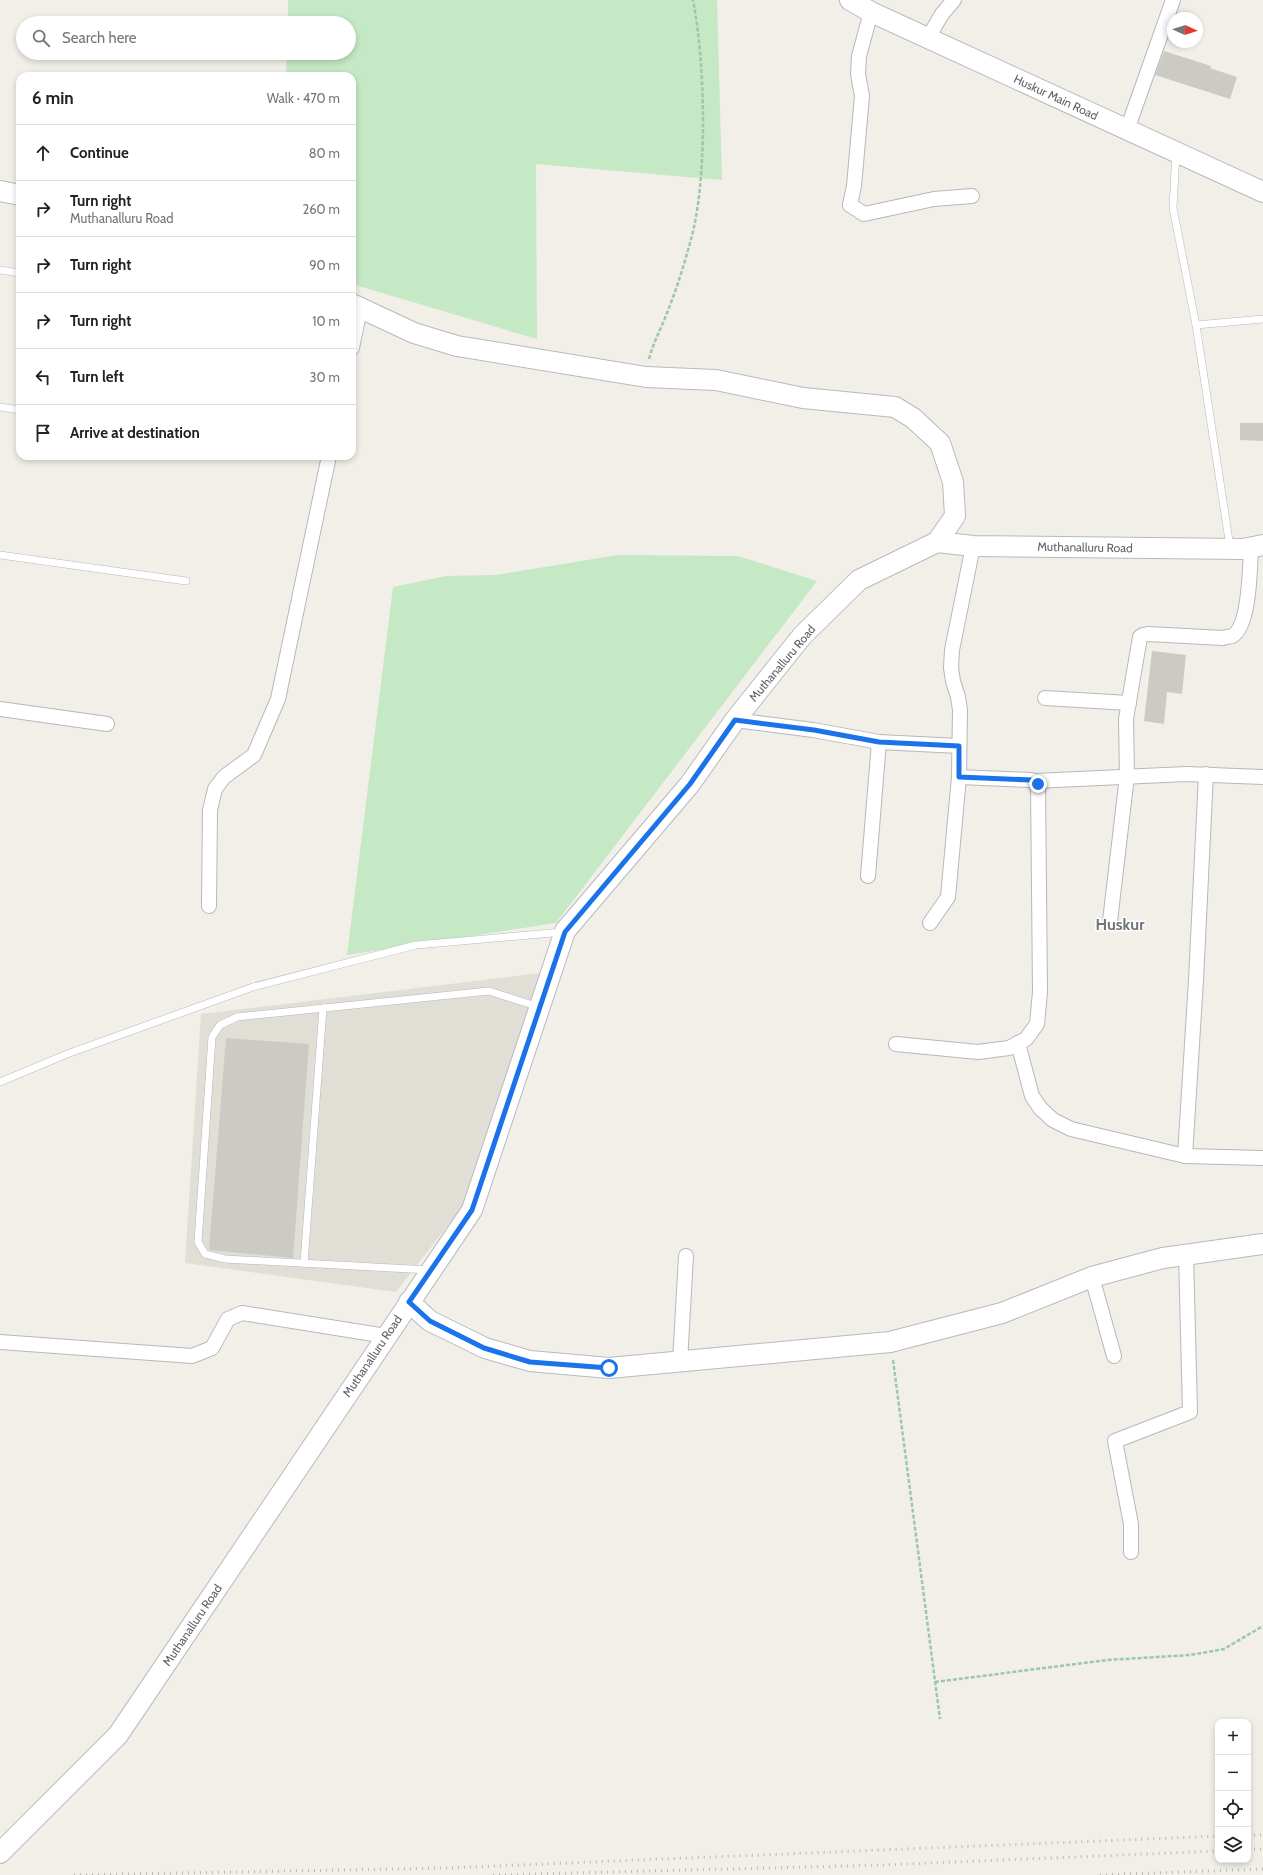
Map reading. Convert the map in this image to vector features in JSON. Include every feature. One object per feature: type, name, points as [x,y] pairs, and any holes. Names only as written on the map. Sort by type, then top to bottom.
[{"type":"street","name":"Huskur Main Road","points":[[850,0],[871,12],[1263,192]]},
{"type":"street","points":[[928,38],[942,14],[954,0]]},
{"type":"street","points":[[1127,130],[1173,0]]},
{"type":"street","points":[[871,12],[859,56],[858,74],[862,96],[854,186],[850,205],[864,214],[934,199],[972,196]]},
{"type":"street","points":[[0,191],[16,194]]},
{"type":"street","points":[[356,306],[414,333],[458,346],[646,377],[716,380],[803,398],[895,407],[913,418],[940,443],[953,482],[955,516],[937,542]]},
{"type":"street","points":[[209,906],[210,810],[215,789],[224,777],[254,755],[278,699],[328,460]]},
{"type":"street","name":"Muthanalluru Road","points":[[0,1853],[118,1735],[472,1210],[565,932],[690,784],[735,720],[802,636],[859,580],[937,542],[973,546],[1230,549],[1257,546]]},
{"type":"street","points":[[930,923],[948,896],[959,777],[960,710],[951,668],[952,650],[973,546]]},
{"type":"street","points":[[1110,921],[1127,776],[1126,719],[1140,638],[1143,635],[1223,638],[1232,636],[1238,630],[1244,616],[1257,546]]},
{"type":"street","points":[[1045,698],[1129,703]]},
{"type":"street","points":[[0,709],[107,724]]},
{"type":"street","points":[[735,720],[814,730],[879,742],[959,746]]},
{"type":"street","points":[[868,876],[879,742]]},
{"type":"street","points":[[959,777],[1036,781],[1127,776],[1206,774],[1263,777]]},
{"type":"street","points":[[1185,1156],[1196,987],[1206,774]]},
{"type":"street","points":[[896,1044],[978,1052],[1009,1048],[1026,1040],[1036,1024],[1040,992],[1038,784],[1036,781]]},
{"type":"street","points":[[1018,1043],[1032,1096],[1040,1108],[1053,1120],[1071,1129],[1185,1156],[1263,1158]]},
{"type":"street","points":[[409,1302],[430,1321],[484,1348],[530,1362],[609,1368],[890,1342],[1002,1313],[1092,1277],[1163,1258],[1263,1244]]},
{"type":"street","points":[[1131,1552],[1131,1524],[1115,1441],[1190,1412],[1186,1254]]},
{"type":"street","points":[[680,1362],[686,1256]]},
{"type":"street","points":[[1092,1277],[1114,1356]]},
{"type":"street","points":[[0,1342],[192,1356],[212,1348],[228,1319],[242,1313],[386,1336]]},
{"type":"lane","points":[[1176,152],[1173,208],[1196,325],[1230,549]]},
{"type":"lane","points":[[0,270],[16,272]]},
{"type":"lane","points":[[1196,325],[1263,318]]},
{"type":"lane","points":[[0,407],[16,409]]},
{"type":"lane","points":[[0,555],[186,581]]},
{"type":"lane","points":[[0,1082],[66,1054],[253,987],[416,945],[565,932]]},
{"type":"lane","points":[[432,1270],[225,1259],[205,1254],[198,1242],[212,1037],[220,1025],[237,1017],[489,991],[540,1007]]},
{"type":"lane","points":[[304,1263],[323,1008]]},
{"type":"path","points":[[646,377],[652,347],[672,301],[689,248],[701,184],[702,66],[693,0]]},
{"type":"path","points":[[890,1342],[940,1719]]},
{"type":"path","points":[[935,1682],[1107,1660],[1190,1655],[1224,1649],[1263,1626]]},
{"type":"shaded area","points":[[542,973],[463,1206],[396,1292],[185,1263],[201,1014]]},
{"type":"green space","points":[[288,0],[717,0],[722,180],[536,164],[537,339],[356,285],[356,72],[286,72],[287,60],[356,60],[356,16],[288,16]]},
{"type":"green space","points":[[618,555],[738,556],[817,581],[556,923],[347,955],[393,587],[446,576],[496,575]]},
{"type":"building","points":[[1164,51],[1211,66],[1210,68],[1237,77],[1230,99],[1155,75]]},
{"type":"building","points":[[1240,423],[1263,423],[1263,441],[1240,440]]},
{"type":"building","points":[[1152,651],[1186,655],[1182,694],[1167,692],[1164,724],[1144,721]]},
{"type":"building","points":[[226,1038],[309,1044],[293,1258],[209,1250]]},
{"type":"railway","points":[[1251,1835],[1263,1835]]},
{"type":"railway","points":[[74,1875],[448,1868],[1215,1836]]},
{"type":"railway","points":[[1251,1849],[1263,1849]]},
{"type":"railway","points":[[493,1875],[884,1865],[1215,1851]]},
{"type":"railway","points":[[1100,1875],[1263,1869]]},
{"type":"district","name":"Huskur","points":[[1120,924]]},
{"type":"route","points":[[609,1368],[530,1362],[484,1348],[430,1321],[409,1302],[472,1210],[565,932],[690,784],[735,720],[814,730],[879,742],[959,746],[958,776],[961,778],[1031,780],[1036,781],[1038,784]]}]
